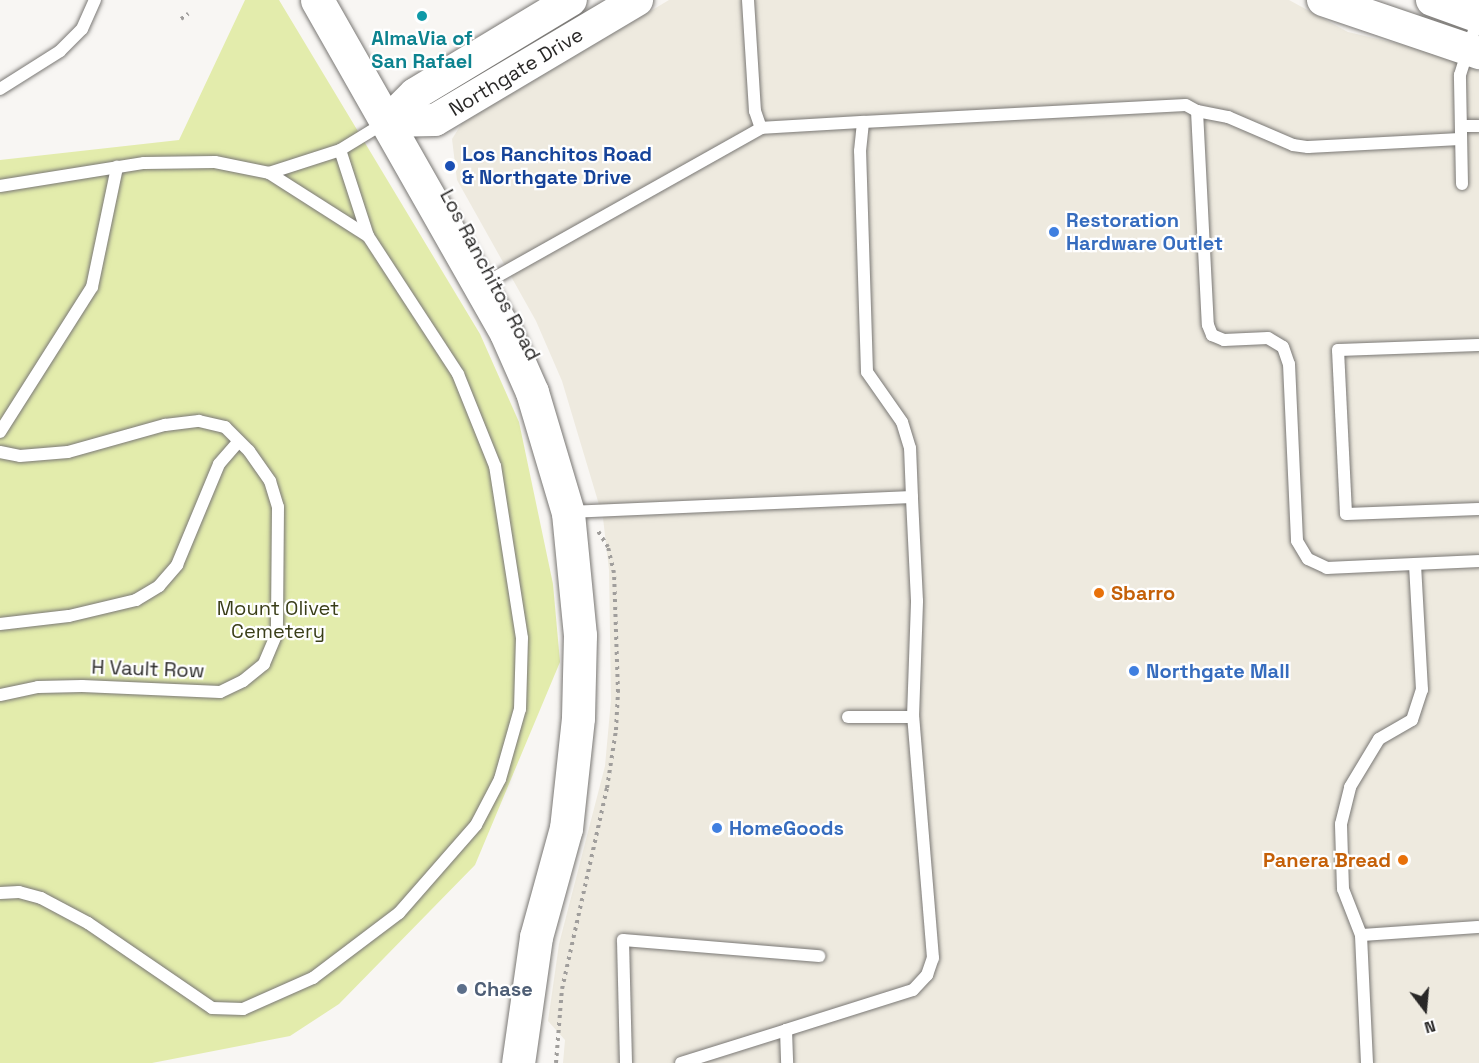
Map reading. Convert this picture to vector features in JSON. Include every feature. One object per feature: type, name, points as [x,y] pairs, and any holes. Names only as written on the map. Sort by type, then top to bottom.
[{"type":"main road","name":"Los Ranchitos Road","points":[[317,0],[388,121],[506,333],[576,511]]},
{"type":"main road","name":"Los Ranchitos Road","points":[[388,121],[426,160],[496,278],[548,387],[576,511],[580,635],[578,718],[571,796],[536,937],[518,1063]]},
{"type":"street","name":"Northgate Drive","points":[[388,121],[435,120],[638,0]]},
{"type":"street","points":[[1323,0],[1473,50]]},
{"type":"street","points":[[1432,0],[1479,16]]},
{"type":"street","name":"Northgate Drive","points":[[388,121],[415,94],[556,4]]},
{"type":"lane","points":[[0,89],[60,51],[82,29],[95,0]]},
{"type":"lane","points":[[748,0],[755,111],[761,128]]},
{"type":"lane","points":[[1462,184],[1460,75],[1473,50],[1479,16]]},
{"type":"lane","points":[[496,278],[761,128],[1186,105],[1197,111],[1228,117],[1293,145],[1308,147],[1460,132],[1479,126]]},
{"type":"lane","points":[[1197,111],[1208,325],[1212,335],[1224,340],[1268,338],[1282,347],[1289,364],[1297,541],[1308,559],[1327,568],[1479,561]]},
{"type":"lane","name":"Northgate Drive","points":[[269,173],[340,150],[388,121]]},
{"type":"lane","points":[[681,1063],[913,990],[927,975],[933,958],[913,717],[917,601],[910,448],[902,422],[867,372],[860,151],[863,122]]},
{"type":"lane","points":[[0,893],[19,892],[41,898],[88,923],[212,1008],[243,1008],[312,978],[399,912],[476,825],[500,779],[520,709],[522,638],[495,466],[458,374],[368,236],[340,150]]},
{"type":"lane","points":[[0,186],[117,167],[215,162],[269,173],[368,236]]},
{"type":"lane","points":[[0,432],[92,287],[117,167]]},
{"type":"lane","points":[[1479,345],[1338,350],[1346,514],[1479,509]]},
{"type":"lane","name":"H Vault Row","points":[[0,452],[20,456],[68,452],[165,425],[199,421],[225,428],[239,441],[270,481],[278,507],[277,633],[264,664],[220,692],[82,686],[38,687],[0,695]]},
{"type":"lane","points":[[0,624],[69,616],[125,603],[159,586],[177,566],[219,464],[239,441]]},
{"type":"lane","points":[[576,511],[912,497]]},
{"type":"lane","points":[[1367,1063],[1361,935],[1343,890],[1341,824],[1350,787],[1379,739],[1412,720],[1422,690],[1415,564]]},
{"type":"lane","points":[[848,717],[913,717]]},
{"type":"lane","points":[[1361,935],[1479,927]]},
{"type":"lane","points":[[626,1063],[623,939],[819,956]]},
{"type":"lane","points":[[786,1030],[787,1063]]},
{"type":"path","points":[[182,18],[188,14]]},
{"type":"shaded area","points":[[669,0],[1289,0],[1348,32],[1417,48],[1479,71],[1479,1063],[563,1063],[565,1040],[548,1021],[559,944],[605,766],[611,700],[609,570],[603,518],[562,381],[536,321],[457,180],[452,139],[462,123]]},
{"type":"green space","name":"Mount Olivet Cemetery","points":[[245,0],[279,0],[480,334],[519,422],[553,584],[560,662],[475,865],[339,1004],[290,1036],[152,1063],[0,1063],[0,160],[179,140]]},
{"type":"place","name":"AlmaVia of San Rafael","points":[[422,16]]},
{"type":"place","name":"Los Ranchitos Road & Northgate Drive","points":[[450,166]]},
{"type":"place","name":"Restoration Hardware Outlet","points":[[1054,232]]},
{"type":"place","name":"Sbarro","points":[[1099,593]]},
{"type":"place","name":"Northgate Mall","points":[[1134,671]]},
{"type":"place","name":"HomeGoods","points":[[717,828]]},
{"type":"place","name":"Panera Bread","points":[[1403,860]]},
{"type":"place","name":"Chase","points":[[462,989]]}]
